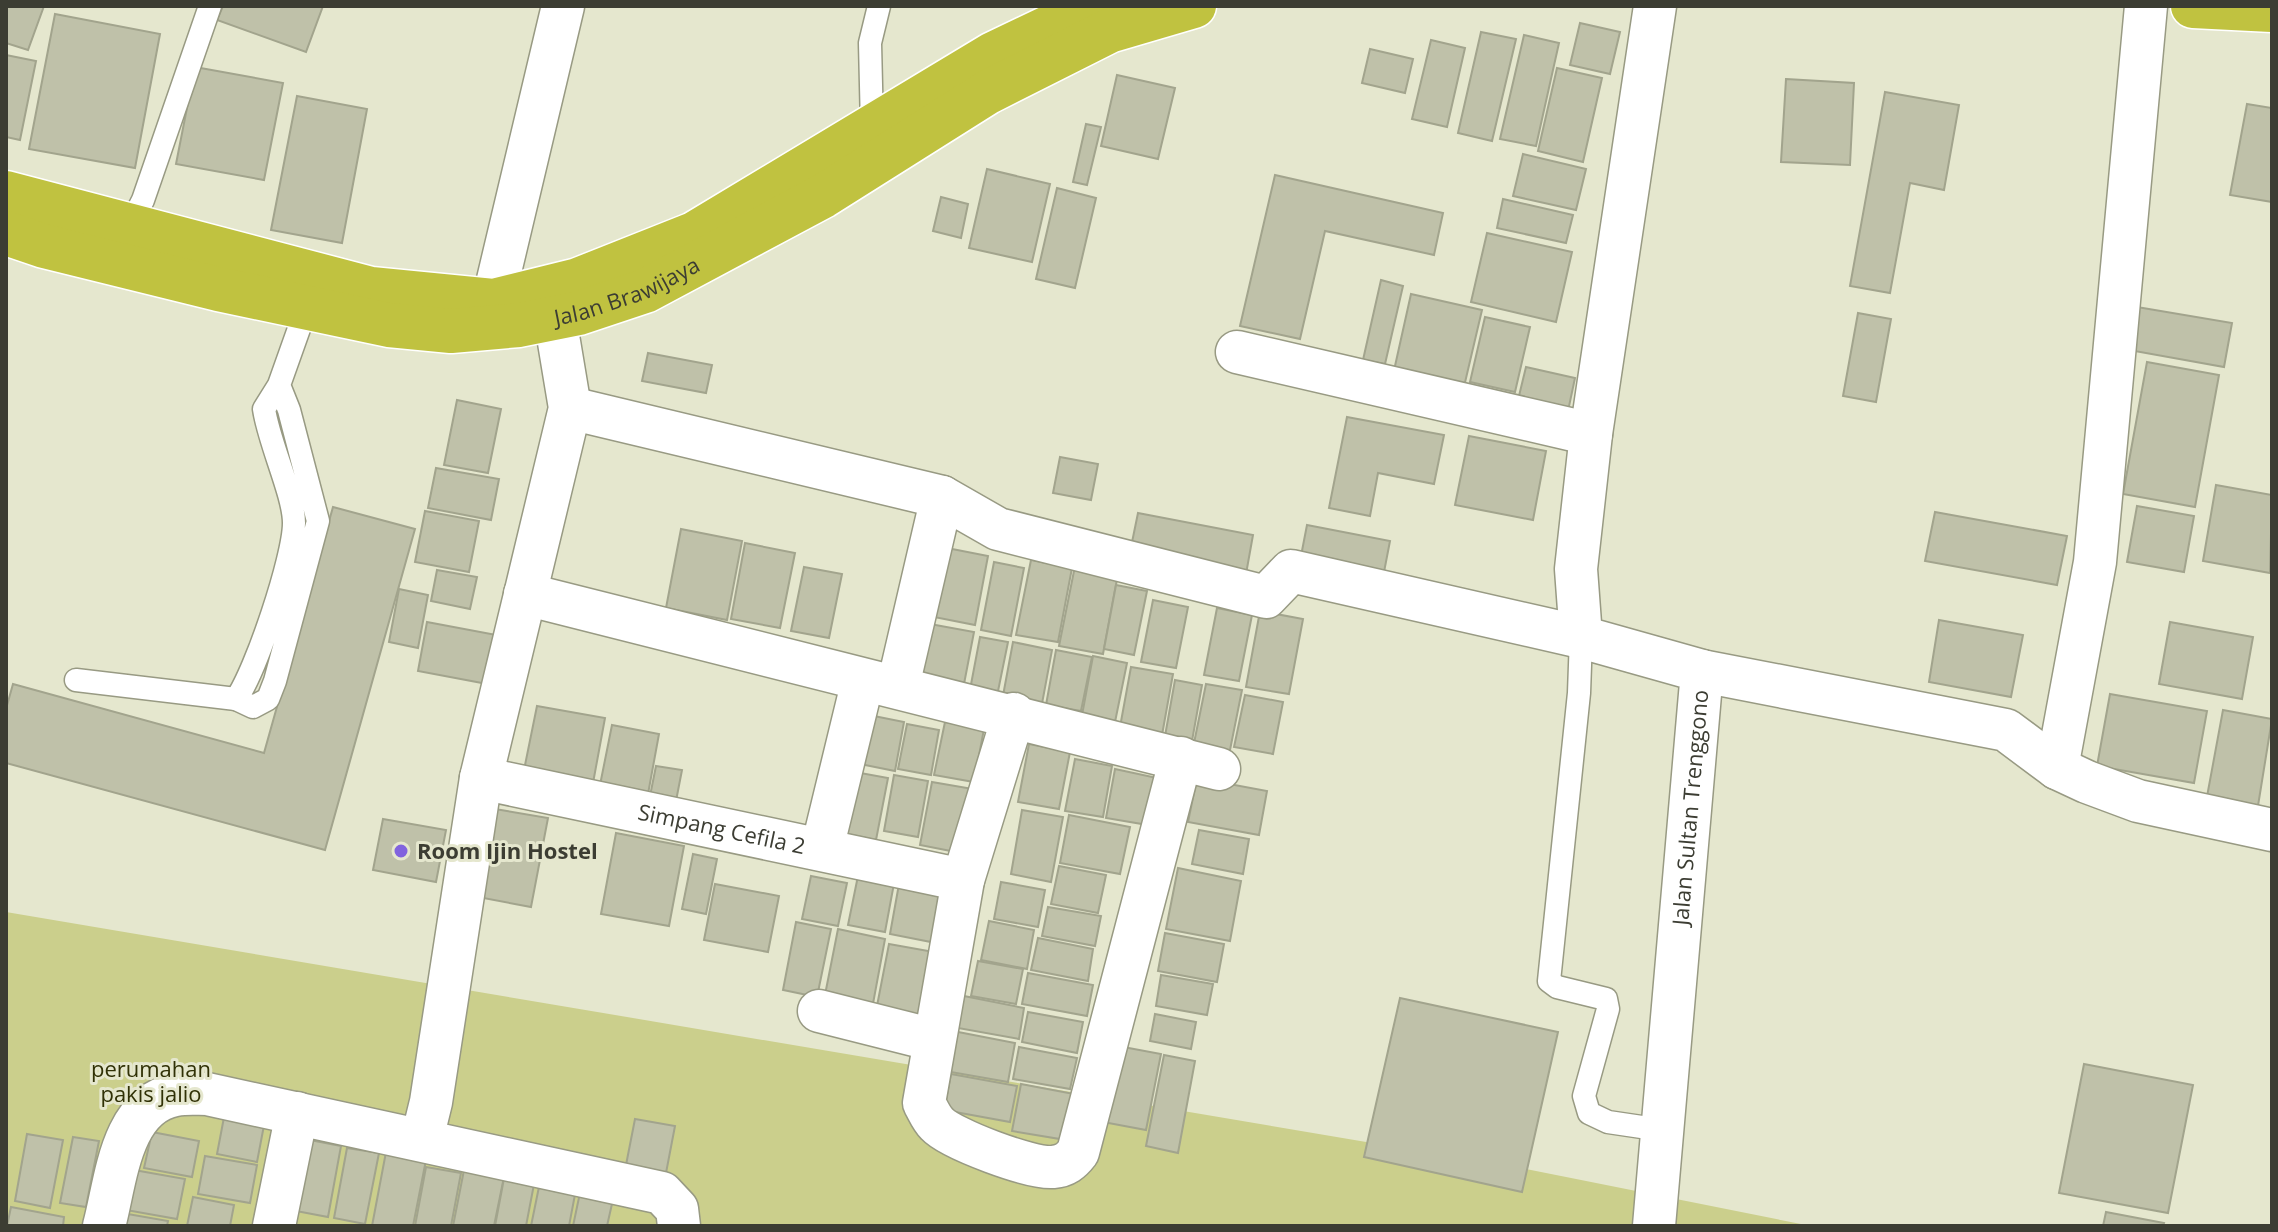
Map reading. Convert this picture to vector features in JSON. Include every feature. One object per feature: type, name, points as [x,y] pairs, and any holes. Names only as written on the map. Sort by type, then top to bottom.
[{"type":"highway","name":"Jalan Brawijaya","points":[[6,193],[129,228],[371,289],[493,301],[578,280],[694,234],[993,54],[1094,6]]},
{"type":"highway","name":"Jalan Brawijaya","points":[[6,233],[44,246],[306,309],[389,325],[451,331],[555,318],[645,291],[823,196],[988,92],[1109,31],[1194,6]]},
{"type":"highway","points":[[2193,6],[2272,10]]},
{"type":"street","points":[[493,301],[563,6]]},
{"type":"street","points":[[1581,637],[1576,569],[1591,434],[1655,6]]},
{"type":"street","points":[[2057,768],[2095,562],[2146,6]]},
{"type":"street","points":[[429,1104],[481,778],[570,408],[555,318]]},
{"type":"street","points":[[1237,352],[1591,434]]},
{"type":"street","points":[[570,408],[942,497],[822,849]]},
{"type":"street","name":"Jalan Sultan Trenggono","points":[[942,497],[998,529],[1227,589],[1266,597],[1291,571],[1581,637],[1702,671],[1654,1226]]},
{"type":"street","points":[[525,594],[1014,714],[1200,763],[1084,1135],[1070,1162],[1054,1167],[1034,1166],[938,1126],[924,1103],[963,880],[1014,714]]},
{"type":"street","points":[[1702,671],[2006,730],[2057,768],[2138,801],[2272,830]]},
{"type":"street","name":"Simpang Cefila 2","points":[[481,778],[963,880]]},
{"type":"street","points":[[819,1011],[934,1040]]},
{"type":"street","points":[[104,1226],[134,1120],[151,1105],[173,1095],[207,1094],[297,1113],[429,1104],[662,1193],[677,1209],[679,1226]]},
{"type":"street","points":[[274,1226],[297,1113]]},
{"type":"lane","points":[[129,228],[143,200],[210,6]]},
{"type":"lane","points":[[872,127],[870,43],[879,6]]},
{"type":"lane","points":[[76,680],[236,699],[253,707],[268,699],[278,628],[318,521],[279,385],[306,309]]},
{"type":"lane","points":[[1581,637],[1579,693],[1549,981],[1557,987],[1606,999],[1608,1009],[1584,1096],[1589,1113],[1608,1122],[1662,1130]]},
{"type":"green space","name":"perumahan pakis jalio","points":[[6,912],[1526,1169],[1811,1226],[6,1226]]},
{"type":"building","points":[[6,6],[44,6],[28,50],[6,43]]},
{"type":"building","points":[[223,6],[323,6],[306,52],[217,20]]},
{"type":"building","points":[[55,14],[160,34],[135,168],[29,149]]},
{"type":"building","points":[[1580,23],[1620,32],[1610,74],[1570,65]]},
{"type":"building","points":[[1481,32],[1516,39],[1492,141],[1458,133]]},
{"type":"building","points":[[1524,35],[1559,43],[1536,146],[1500,139]]},
{"type":"building","points":[[1431,40],[1465,48],[1447,127],[1412,119]]},
{"type":"building","points":[[1370,49],[1413,59],[1405,93],[1362,83]]},
{"type":"building","points":[[6,55],[36,61],[20,140],[6,137]]},
{"type":"building","points":[[195,67],[283,83],[264,180],[176,164]]},
{"type":"building","points":[[1557,68],[1602,78],[1583,162],[1538,151]]},
{"type":"building","points":[[1117,75],[1175,88],[1158,159],[1101,146]]},
{"type":"building","points":[[1786,79],[1854,83],[1850,165],[1781,162]]},
{"type":"building","points":[[1885,92],[1959,105],[1944,190],[1910,183],[1890,293],[1850,286]]},
{"type":"building","points":[[297,96],[367,109],[342,243],[271,230]]},
{"type":"building","points":[[2247,104],[2272,108],[2272,202],[2230,195]]},
{"type":"building","points":[[1086,124],[1101,127],[1087,185],[1073,182]]},
{"type":"building","points":[[1523,154],[1586,169],[1576,210],[1513,196]]},
{"type":"building","points":[[987,169],[1050,184],[1032,262],[969,248]]},
{"type":"building","points":[[1275,175],[1443,213],[1434,255],[1325,231],[1300,339],[1240,326]]},
{"type":"building","points":[[1057,188],[1096,198],[1075,288],[1036,279]]},
{"type":"building","points":[[941,197],[968,204],[961,238],[933,231]]},
{"type":"building","points":[[1503,199],[1573,215],[1566,243],[1497,228]]},
{"type":"building","points":[[1487,233],[1572,252],[1556,322],[1471,302]]},
{"type":"building","points":[[1381,280],[1403,286],[1385,364],[1363,360]]},
{"type":"building","points":[[1411,294],[1482,310],[1463,391],[1393,375]]},
{"type":"building","points":[[2137,307],[2232,323],[2224,367],[2129,350]]},
{"type":"building","points":[[1858,313],[1891,319],[1876,402],[1843,396]]},
{"type":"building","points":[[1485,317],[1530,327],[1515,392],[1470,382]]},
{"type":"building","points":[[648,353],[712,365],[706,393],[642,381]]},
{"type":"building","points":[[2147,362],[2219,375],[2195,507],[2123,494]]},
{"type":"building","points":[[1526,367],[1575,378],[1568,411],[1518,400]]},
{"type":"building","points":[[457,400],[501,409],[488,473],[444,465]]},
{"type":"building","points":[[1347,417],[1444,435],[1434,484],[1378,473],[1370,516],[1329,508]]},
{"type":"building","points":[[1469,436],[1546,451],[1533,520],[1455,505]]},
{"type":"building","points":[[1060,457],[1098,464],[1091,500],[1053,493]]},
{"type":"building","points":[[436,468],[499,479],[491,520],[428,508]]},
{"type":"building","points":[[2216,485],[2272,495],[2270,573],[2203,561]]},
{"type":"building","points":[[2137,506],[2194,516],[2184,572],[2127,562]]},
{"type":"building","points":[[333,507],[415,529],[325,850],[6,763],[6,709],[13,684],[264,753]]},
{"type":"building","points":[[425,511],[479,521],[469,572],[415,562]]},
{"type":"building","points":[[1935,512],[2067,536],[2057,585],[1925,561]]},
{"type":"building","points":[[1138,513],[1253,535],[1246,574],[1130,552]]},
{"type":"building","points":[[1307,525],[1390,541],[1384,572],[1301,556]]},
{"type":"building","points":[[681,529],[742,541],[727,620],[666,608]]},
{"type":"building","points":[[745,543],[795,553],[780,628],[731,619]]},
{"type":"building","points":[[942,547],[988,556],[975,625],[929,616]]},
{"type":"building","points":[[1031,560],[1072,568],[1058,642],[1016,635]]},
{"type":"building","points":[[994,562],[1024,568],[1011,636],[981,630]]},
{"type":"building","points":[[1075,566],[1118,574],[1103,654],[1059,646]]},
{"type":"building","points":[[804,567],[842,574],[829,638],[791,631]]},
{"type":"building","points":[[437,570],[477,577],[470,609],[431,601]]},
{"type":"building","points":[[1116,585],[1147,591],[1134,655],[1104,649]]},
{"type":"building","points":[[399,589],[428,595],[418,648],[389,642]]},
{"type":"building","points":[[1153,600],[1188,607],[1176,668],[1141,662]]},
{"type":"building","points":[[1217,608],[1252,615],[1239,681],[1204,675]]},
{"type":"building","points":[[1260,611],[1303,619],[1289,694],[1246,687]]},
{"type":"building","points":[[1939,620],[2023,635],[2011,697],[1929,682]]},
{"type":"building","points":[[427,622],[507,637],[498,686],[418,671]]},
{"type":"building","points":[[2170,622],[2253,637],[2242,699],[2159,684]]},
{"type":"building","points":[[930,624],[974,632],[964,684],[920,676]]},
{"type":"building","points":[[980,637],[1008,642],[996,701],[969,695]]},
{"type":"building","points":[[1013,642],[1052,650],[1041,709],[1002,701]]},
{"type":"building","points":[[1056,650],[1092,657],[1081,711],[1046,705]]},
{"type":"building","points":[[1093,656],[1127,663],[1115,722],[1082,715]]},
{"type":"building","points":[[1131,667],[1173,674],[1162,735],[1120,727]]},
{"type":"building","points":[[1175,680],[1202,685],[1192,741],[1165,736]]},
{"type":"building","points":[[1206,684],[1242,690],[1229,755],[1193,748]]},
{"type":"building","points":[[2110,694],[2207,711],[2194,783],[2097,766]]},
{"type":"building","points":[[1245,695],[1283,702],[1273,754],[1234,747]]},
{"type":"building","points":[[537,706],[605,718],[593,783],[524,770]]},
{"type":"building","points":[[2223,710],[2272,719],[2257,812],[2206,802]]},
{"type":"building","points":[[859,713],[904,722],[895,771],[850,762]]},
{"type":"building","points":[[945,722],[984,729],[974,782],[934,775]]},
{"type":"building","points":[[907,724],[939,730],[931,775],[898,769]]},
{"type":"building","points":[[612,725],[659,734],[648,794],[600,785]]},
{"type":"building","points":[[1029,744],[1070,752],[1059,809],[1018,802]]},
{"type":"building","points":[[1075,759],[1112,766],[1103,817],[1065,811]]},
{"type":"building","points":[[656,766],[682,770],[675,806],[649,801]]},
{"type":"building","points":[[1115,769],[1157,778],[1148,825],[1106,818]]},
{"type":"building","points":[[844,770],[888,778],[876,840],[832,831]]},
{"type":"building","points":[[894,775],[928,781],[918,837],[884,831]]},
{"type":"building","points":[[1197,778],[1267,791],[1259,835],[1188,822]]},
{"type":"building","points":[[932,782],[973,789],[961,853],[920,845]]},
{"type":"building","points":[[495,809],[548,818],[531,907],[478,897]]},
{"type":"building","points":[[1022,810],[1063,817],[1051,882],[1011,874]]},
{"type":"building","points":[[1069,815],[1130,827],[1120,874],[1060,863]]},
{"type":"building","points":[[383,819],[446,830],[436,882],[373,870]]},
{"type":"building","points":[[1199,830],[1249,839],[1243,874],[1192,864]]},
{"type":"building","points":[[616,833],[684,846],[669,926],[601,914]]},
{"type":"building","points":[[693,854],[717,859],[706,914],[682,909]]},
{"type":"building","points":[[1059,866],[1106,875],[1098,913],[1051,904]]},
{"type":"building","points":[[1178,868],[1241,881],[1230,941],[1166,929]]},
{"type":"building","points":[[859,871],[895,878],[885,932],[848,925]]},
{"type":"building","points":[[901,873],[948,882],[936,943],[890,934]]},
{"type":"building","points":[[811,876],[847,883],[838,926],[802,919]]},
{"type":"building","points":[[1001,882],[1045,890],[1038,927],[994,919]]},
{"type":"building","points":[[715,884],[779,896],[768,952],[704,940]]},
{"type":"building","points":[[1048,907],[1101,916],[1095,946],[1042,936]]},
{"type":"building","points":[[989,921],[1034,930],[1027,969],[981,960]]},
{"type":"building","points":[[796,922],[831,929],[817,997],[783,990]]},
{"type":"building","points":[[838,929],[885,939],[872,1009],[824,1000]]},
{"type":"building","points":[[1165,933],[1224,944],[1217,982],[1158,971]]},
{"type":"building","points":[[1038,938],[1093,949],[1088,981],[1031,970]]},
{"type":"building","points":[[889,944],[934,952],[921,1020],[876,1011]]},
{"type":"building","points":[[978,961],[1023,969],[1016,1004],[971,996]]},
{"type":"building","points":[[1028,973],[1093,985],[1087,1016],[1022,1004]]},
{"type":"building","points":[[1161,975],[1213,984],[1207,1015],[1156,1006]]},
{"type":"building","points":[[964,996],[1024,1008],[1019,1039],[958,1028]]},
{"type":"building","points":[[1400,998],[1558,1032],[1522,1192],[1364,1157]]},
{"type":"building","points":[[1028,1012],[1083,1022],[1077,1053],[1022,1042]]},
{"type":"building","points":[[1155,1014],[1196,1022],[1191,1049],[1150,1041]]},
{"type":"building","points":[[953,1031],[1015,1043],[1008,1082],[945,1071]]},
{"type":"building","points":[[1118,1046],[1161,1054],[1146,1130],[1103,1122]]},
{"type":"building","points":[[1019,1047],[1077,1058],[1070,1089],[1013,1079]]},
{"type":"building","points":[[1164,1055],[1195,1061],[1178,1153],[1146,1146]]},
{"type":"building","points":[[2084,1064],[2193,1085],[2168,1213],[2059,1193]]},
{"type":"building","points":[[951,1074],[1017,1086],[1010,1122],[944,1110]]},
{"type":"building","points":[[1021,1084],[1074,1094],[1066,1140],[1012,1131]]},
{"type":"building","points":[[225,1112],[265,1120],[257,1162],[217,1154]]},
{"type":"building","points":[[635,1119],[675,1126],[666,1173],[626,1165]]},
{"type":"building","points":[[152,1132],[199,1141],[192,1177],[144,1168]]},
{"type":"building","points":[[27,1134],[63,1140],[50,1208],[15,1201]]},
{"type":"building","points":[[73,1137],[99,1141],[86,1207],[60,1203]]},
{"type":"building","points":[[310,1140],[341,1146],[328,1217],[296,1211]]},
{"type":"building","points":[[347,1148],[379,1153],[365,1224],[334,1218]]},
{"type":"building","points":[[386,1152],[426,1160],[413,1226],[372,1226]]},
{"type":"building","points":[[205,1156],[257,1165],[250,1203],[198,1194]]},
{"type":"building","points":[[426,1167],[461,1173],[451,1226],[415,1226]]},
{"type":"building","points":[[134,1170],[185,1179],[177,1219],[126,1210]]},
{"type":"building","points":[[464,1170],[504,1177],[494,1226],[453,1226]]},
{"type":"building","points":[[505,1173],[535,1179],[526,1226],[495,1226]]},
{"type":"building","points":[[541,1177],[577,1184],[569,1226],[531,1226]]},
{"type":"building","points":[[581,1188],[614,1195],[607,1226],[573,1226]]},
{"type":"building","points":[[193,1197],[234,1205],[230,1226],[187,1226]]},
{"type":"building","points":[[11,1207],[64,1217],[63,1226],[7,1226]]},
{"type":"building","points":[[2106,1212],[2164,1223],[2163,1226],[2103,1226]]},
{"type":"building","points":[[122,1213],[168,1221],[167,1226],[120,1226]]},
{"type":"place","name":"Room Ijin Hostel","points":[[401,851]]}]
